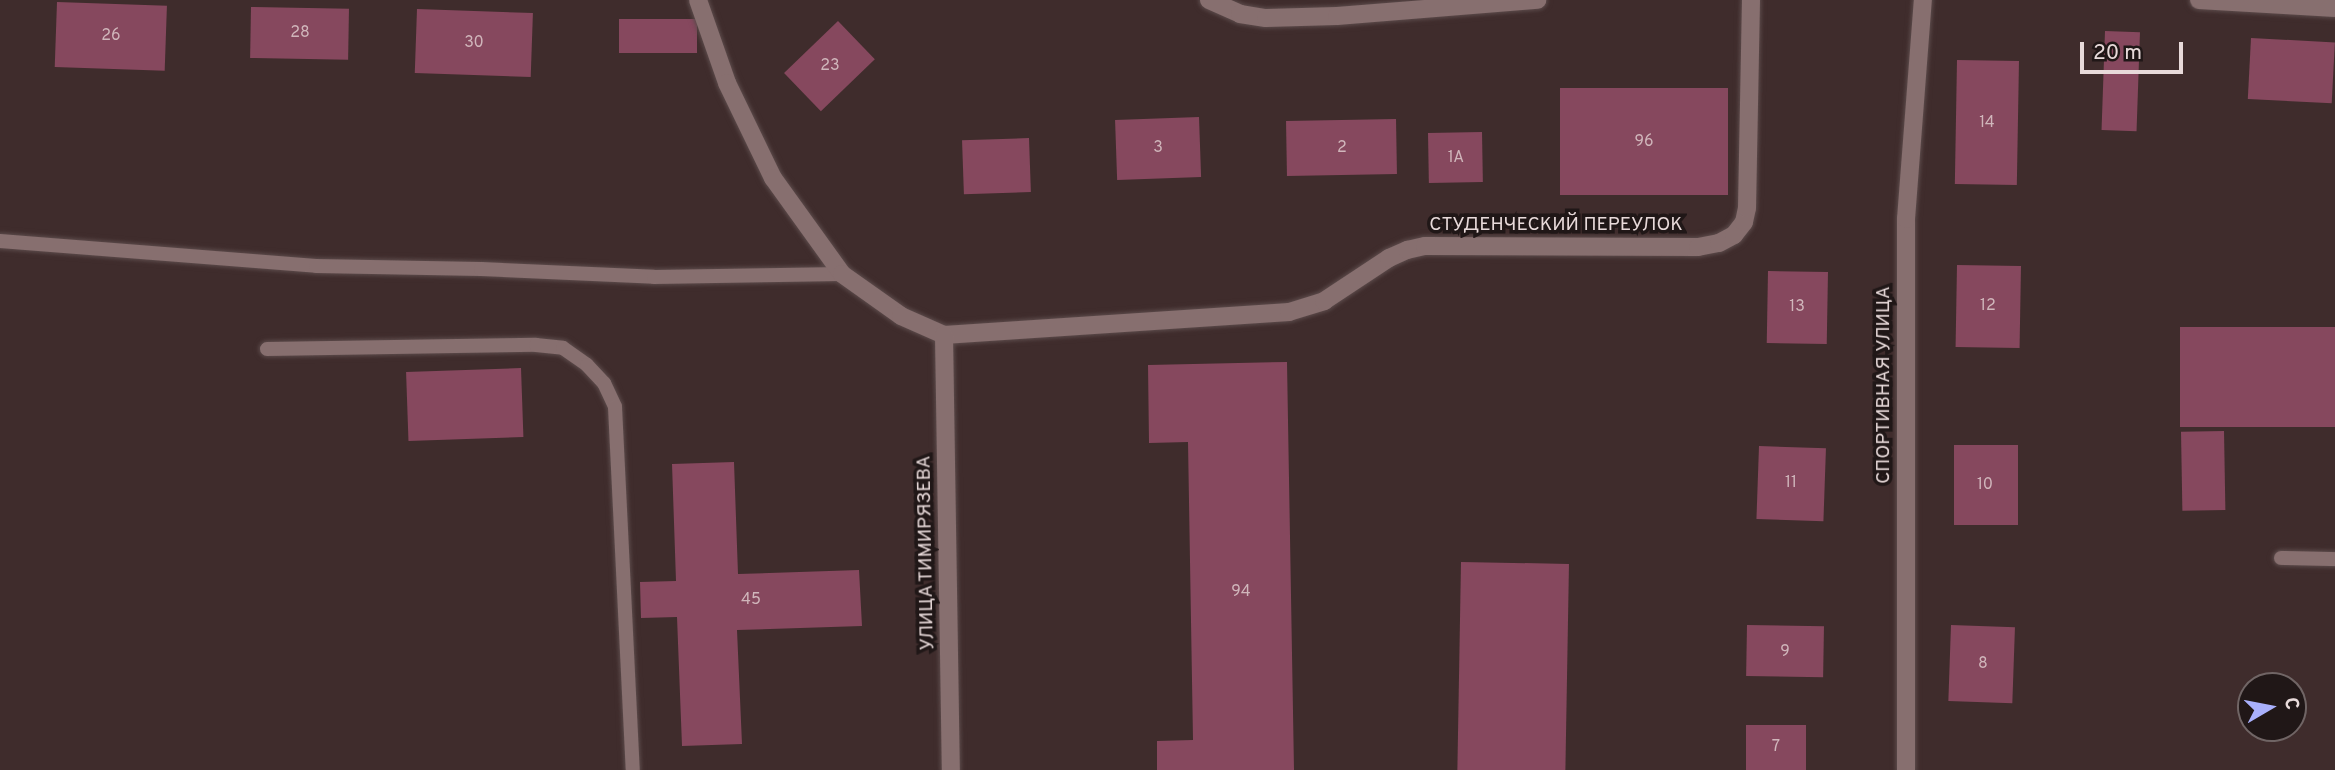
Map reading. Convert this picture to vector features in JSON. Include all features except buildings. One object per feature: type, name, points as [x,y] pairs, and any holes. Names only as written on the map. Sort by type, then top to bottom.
[{"type":"street","points":[[698,0],[727,83],[773,178],[842,274],[901,316],[944,335]]},
{"type":"street","points":[[1209,0],[1240,14],[1266,18],[1337,16],[1537,0]]},
{"type":"street","name":"СТУДЕНЧЕСКИЙ ПЕРЕУЛОК","points":[[944,335],[1289,312],[1324,301],[1389,258],[1425,246],[1698,247],[1719,243],[1734,235],[1744,222],[1746,208],[1751,0]]},
{"type":"street","name":"СПОРТИВНАЯ УЛИЦА","points":[[1906,770],[1906,219],[1923,0]]},
{"type":"street","points":[[2199,0],[2335,8]]},
{"type":"street","name":"УЛИЦА ТИМИРЯЗЕВА","points":[[944,335],[951,770]]},
{"type":"lane","points":[[0,241],[316,266],[654,277],[842,274]]},
{"type":"lane","points":[[267,349],[536,345],[563,348],[587,365],[604,383],[615,407],[633,770]]},
{"type":"lane","points":[[2281,558],[2335,559]]}]
